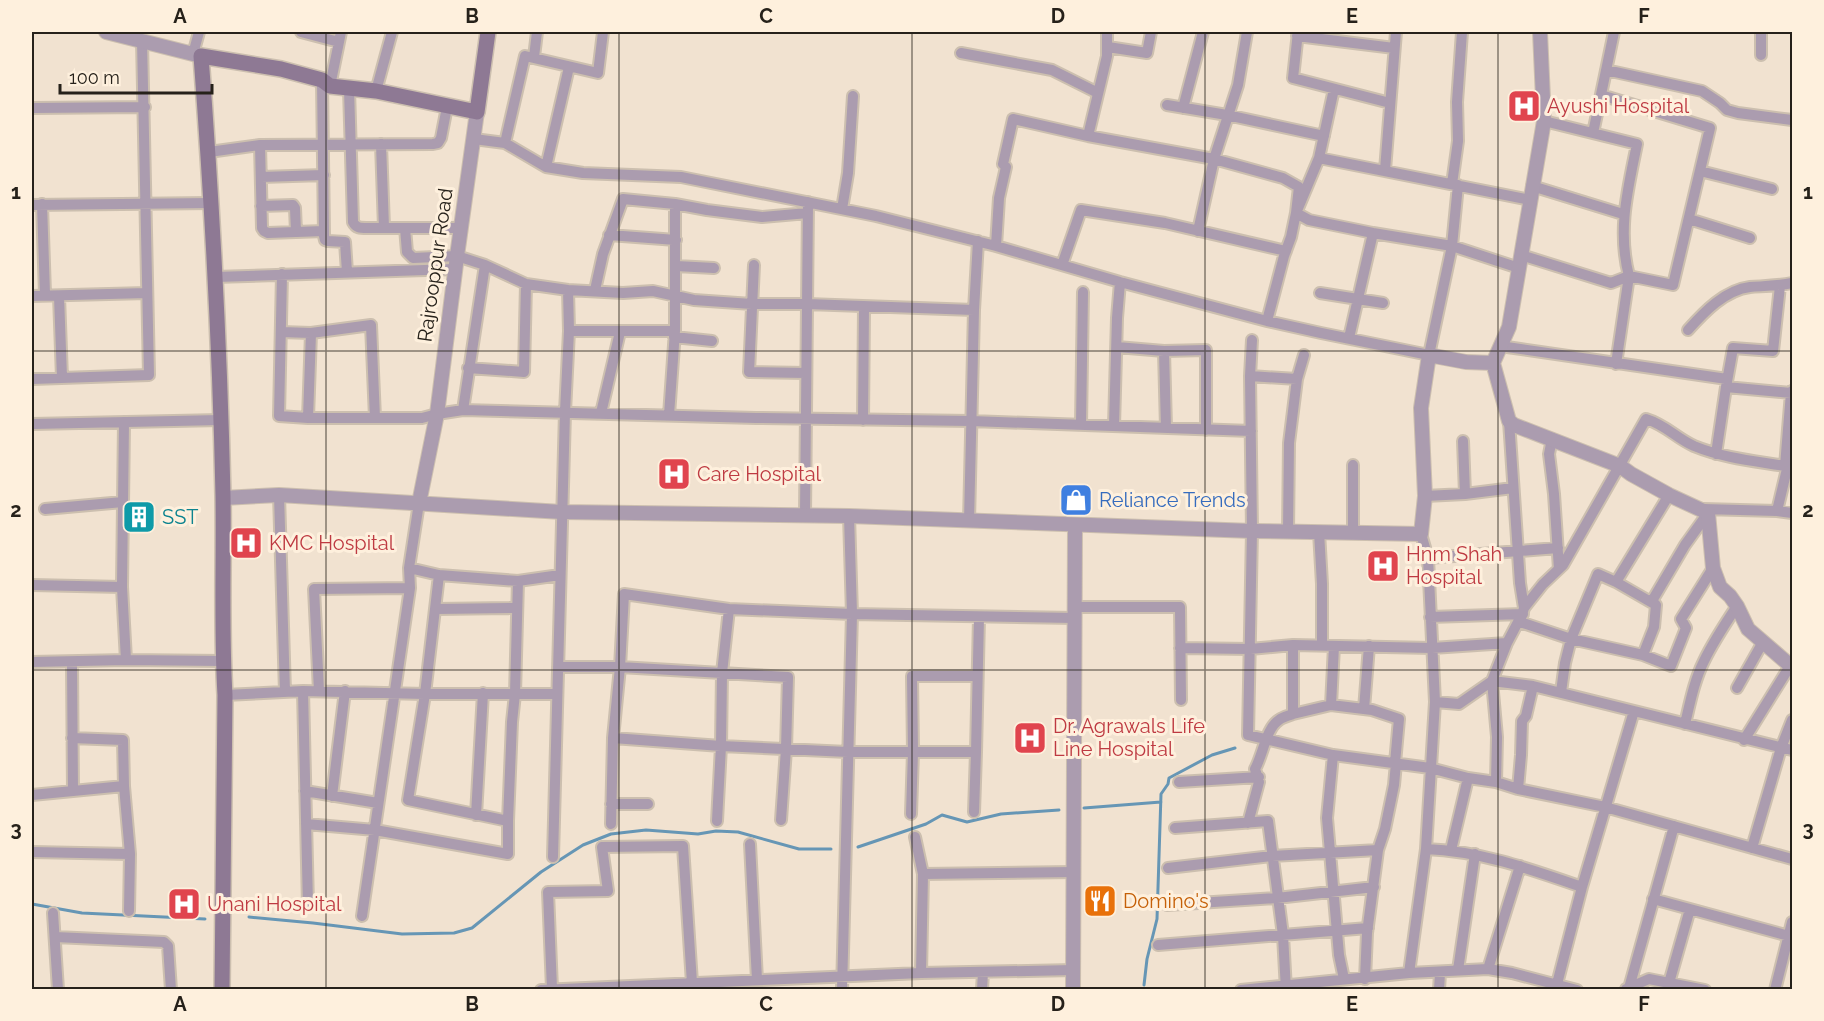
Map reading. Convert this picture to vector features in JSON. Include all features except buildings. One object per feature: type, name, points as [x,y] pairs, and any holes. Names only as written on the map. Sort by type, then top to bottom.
[{"type":"main road","name":"Rajrooppur Road","points":[[477,112],[488,32]]},
{"type":"main road","points":[[222,990],[225,695],[221,420],[209,152],[197,55],[281,69],[349,89],[376,91],[477,112]]},
{"type":"street","points":[[106,32],[197,55],[199,32]]},
{"type":"street","points":[[301,32],[340,37],[326,83],[323,145],[324,231],[325,240],[345,242],[347,272]]},
{"type":"street","points":[[376,91],[392,32]]},
{"type":"street","points":[[534,57],[537,32]]},
{"type":"street","points":[[505,143],[525,56],[598,74],[603,32]]},
{"type":"street","points":[[1088,136],[1107,56],[1107,32]]},
{"type":"street","points":[[1108,47],[1147,53],[1151,32]]},
{"type":"street","points":[[1183,108],[1203,32]]},
{"type":"street","points":[[1198,231],[1214,159],[1238,85],[1247,32]]},
{"type":"street","points":[[1385,170],[1396,32]]},
{"type":"street","points":[[1410,973],[1426,849],[1435,702],[1428,558],[1421,534],[1425,496],[1421,408],[1429,355],[1452,246],[1462,32]]},
{"type":"street","points":[[1523,614],[1509,421],[1493,363],[1509,327],[1544,121],[1540,32]]},
{"type":"street","points":[[1593,133],[1614,32]]},
{"type":"street","points":[[1761,32],[1761,55]]},
{"type":"street","points":[[1390,103],[1293,78],[1298,34],[1394,48]]},
{"type":"street","points":[[32,379],[149,375],[142,40]]},
{"type":"street","points":[[961,53],[1052,70],[1098,93]]},
{"type":"street","points":[[546,167],[569,67]]},
{"type":"street","points":[[1606,70],[1702,91],[1727,110],[1738,113],[1792,120]]},
{"type":"street","points":[[1296,213],[1319,158],[1334,88]]},
{"type":"street","points":[[349,89],[353,222],[355,226],[359,228],[461,228]]},
{"type":"street","points":[[1296,213],[1309,220],[1452,246],[1611,283],[1629,276],[1673,285],[1710,128],[1601,95]]},
{"type":"street","points":[[842,209],[848,173],[854,96]]},
{"type":"street","points":[[1167,105],[1227,115],[1324,136]]},
{"type":"street","points":[[32,108],[145,107]]},
{"type":"street","points":[[209,152],[260,146],[438,143],[447,107]]},
{"type":"street","name":"Rajrooppur Road","points":[[419,502],[436,414],[477,112]]},
{"type":"street","points":[[996,246],[999,198],[1006,167],[1003,164],[1013,119],[1088,136],[1214,159],[1283,178],[1299,187],[1291,237],[1267,321]]},
{"type":"street","points":[[1544,121],[1637,144],[1623,214],[1626,264],[1629,276],[1616,364]]},
{"type":"street","points":[[474,139],[505,143],[546,167],[583,173],[681,177],[808,208],[842,209],[978,241],[1267,321],[1466,362],[1493,363]]},
{"type":"street","points":[[381,144],[384,228]]},
{"type":"street","points":[[260,146],[262,228],[264,231],[268,233],[324,231]]},
{"type":"street","points":[[1319,158],[1530,200]]},
{"type":"street","points":[[1700,171],[1772,189]]},
{"type":"street","points":[[261,177],[324,175]]},
{"type":"street","points":[[1532,186],[1623,214]]},
{"type":"street","points":[[595,290],[603,254],[623,199],[762,217],[808,208]]},
{"type":"street","points":[[45,294],[43,244],[37,204],[211,203]]},
{"type":"street","points":[[669,416],[676,296],[675,204]]},
{"type":"street","points":[[261,206],[293,205],[296,232]]},
{"type":"street","points":[[805,516],[808,208]]},
{"type":"street","points":[[1062,265],[1081,210],[1166,223],[1286,251]]},
{"type":"street","points":[[1689,219],[1750,238]]},
{"type":"street","points":[[405,228],[407,252],[413,258],[485,265],[526,284],[568,290],[623,293],[653,291],[693,300],[752,304],[974,310]]},
{"type":"street","points":[[1349,338],[1373,233]]},
{"type":"street","points":[[609,235],[676,240]]},
{"type":"street","points":[[969,520],[978,241]]},
{"type":"street","points":[[32,246],[43,244]]},
{"type":"street","points":[[215,277],[347,272],[456,262]]},
{"type":"street","points":[[463,410],[485,265]]},
{"type":"street","points":[[754,265],[749,372],[806,373]]},
{"type":"street","points":[[676,266],[714,268]]},
{"type":"street","points":[[282,274],[279,416],[422,418],[463,410],[1251,431]]},
{"type":"street","points":[[1114,426],[1120,282]]},
{"type":"street","points":[[1688,330],[1700,317],[1730,294],[1749,287],[1780,286],[1792,283]]},
{"type":"street","points":[[468,368],[524,372],[526,284]]},
{"type":"street","points":[[1716,454],[1733,348],[1773,351],[1780,286]]},
{"type":"street","points":[[553,857],[569,331],[568,290]]},
{"type":"street","points":[[1081,425],[1083,292]]},
{"type":"street","points":[[32,296],[147,293]]},
{"type":"street","points":[[1320,293],[1383,303]]},
{"type":"street","points":[[59,296],[62,378]]},
{"type":"street","points":[[864,307],[864,420]]},
{"type":"street","points":[[281,332],[311,333],[371,325],[375,418]]},
{"type":"street","points":[[569,331],[674,334],[712,341]]},
{"type":"street","points":[[601,413],[620,332]]},
{"type":"street","points":[[308,418],[311,333]]},
{"type":"street","points":[[1252,340],[1250,376],[1252,531],[1248,735],[1334,755],[1430,768],[1468,778],[1496,782],[1518,789],[1605,807],[1792,859]]},
{"type":"street","points":[[1500,346],[1792,392],[1790,433],[1785,466],[1787,469],[1777,511]]},
{"type":"street","points":[[1117,347],[1164,351],[1206,350],[1206,430]]},
{"type":"street","points":[[1164,351],[1166,428]]},
{"type":"street","points":[[1288,532],[1289,443],[1297,379],[1304,355]]},
{"type":"street","points":[[1250,376],[1297,379]]},
{"type":"street","points":[[1496,782],[1497,737],[1492,681],[1507,643],[1543,584],[1563,565],[1646,419],[1659,423],[1692,445],[1716,454],[1785,466]]},
{"type":"street","points":[[32,424],[221,420]]},
{"type":"street","points":[[1509,421],[1514,425],[1620,466],[1669,495],[1705,511],[1792,513]]},
{"type":"street","points":[[124,422],[123,587],[126,660]]},
{"type":"street","points":[[1552,440],[1549,454],[1559,569]]},
{"type":"street","points":[[1463,441],[1465,494]]},
{"type":"street","points":[[1353,465],[1353,533]]},
{"type":"street","points":[[1425,496],[1513,488]]},
{"type":"street","points":[[223,498],[279,495],[562,512],[849,516],[1252,531],[1421,534]]},
{"type":"street","points":[[279,495],[285,692]]},
{"type":"street","points":[[1617,582],[1669,495]]},
{"type":"street","points":[[45,509],[123,502]]},
{"type":"street","points":[[362,916],[410,588],[409,568],[419,502]]},
{"type":"street","points":[[1705,511],[1713,568],[1720,587],[1737,606],[1748,629],[1791,667],[1744,740]]},
{"type":"street","points":[[1643,655],[1654,627],[1656,605],[1652,601],[1705,511]]},
{"type":"street","points":[[842,990],[852,614],[849,516]]},
{"type":"street","points":[[1073,990],[1075,525]]},
{"type":"street","points":[[1319,532],[1331,705]]},
{"type":"street","points":[[1428,558],[1558,548]]},
{"type":"street","points":[[409,568],[439,575],[518,581],[560,575]]},
{"type":"street","points":[[1430,617],[1523,614],[1570,639],[1643,655],[1671,666],[1686,628],[1681,619],[1713,568]]},
{"type":"street","points":[[1561,692],[1570,639],[1598,574],[1617,582],[1656,605]]},
{"type":"street","points":[[439,575],[425,694],[408,800],[508,821]]},
{"type":"street","points":[[306,824],[375,830],[508,854],[518,581]]},
{"type":"street","points":[[32,585],[123,587]]},
{"type":"street","points":[[319,691],[314,589],[410,588]]},
{"type":"street","points":[[611,824],[613,738],[624,594],[729,609],[852,614],[979,617],[1180,608],[1181,700]]},
{"type":"street","points":[[1685,724],[1692,692],[1703,663],[1737,606]]},
{"type":"street","points":[[436,609],[517,608]]},
{"type":"street","points":[[717,821],[722,673],[729,609]]},
{"type":"street","points":[[974,812],[979,617]]},
{"type":"street","points":[[1737,688],[1763,642]]},
{"type":"street","points":[[1180,648],[1250,649],[1293,645],[1432,648],[1507,643]]},
{"type":"street","points":[[1293,645],[1293,714]]},
{"type":"street","points":[[1364,709],[1369,646]]},
{"type":"street","points":[[32,662],[223,661]]},
{"type":"street","points":[[72,662],[73,791]]},
{"type":"street","points":[[558,667],[620,667],[788,677],[781,820]]},
{"type":"street","points":[[911,813],[912,676],[977,676]]},
{"type":"street","points":[[1435,702],[1459,704],[1492,681],[1533,686],[1787,749]]},
{"type":"street","points":[[1518,789],[1522,721],[1526,716],[1533,686]]},
{"type":"street","points":[[303,691],[308,906]]},
{"type":"street","points":[[225,695],[303,691],[557,694]]},
{"type":"street","points":[[332,796],[345,691]]},
{"type":"street","points":[[476,815],[483,693]]},
{"type":"street","points":[[1248,823],[1259,782],[1256,769],[1262,758],[1266,740],[1276,721],[1293,714],[1331,705],[1364,709],[1400,719],[1394,785],[1378,850],[1368,928],[1365,979]]},
{"type":"street","points":[[1557,984],[1582,887],[1634,711]]},
{"type":"street","points":[[1752,848],[1787,749],[1792,720]]},
{"type":"street","points":[[72,738],[123,740],[124,786],[130,854],[129,911]]},
{"type":"street","points":[[613,738],[848,752],[976,752]]},
{"type":"street","points":[[1334,755],[1327,818],[1339,955],[1344,980]]},
{"type":"street","points":[[1179,782],[1259,777]]},
{"type":"street","points":[[1451,850],[1468,778]]},
{"type":"street","points":[[32,795],[124,786]]},
{"type":"street","points":[[305,791],[378,803]]},
{"type":"street","points":[[611,804],[648,804]]},
{"type":"street","points":[[1174,828],[1268,822],[1283,935],[1286,988]]},
{"type":"street","points":[[1627,989],[1674,826]]},
{"type":"street","points":[[915,837],[923,874],[921,973]]},
{"type":"street","points":[[750,844],[757,980]]},
{"type":"street","points":[[552,989],[548,892],[609,891],[602,847],[683,846],[692,983]]},
{"type":"street","points":[[1426,849],[1475,854],[1582,887]]},
{"type":"street","points":[[1168,868],[1272,856],[1378,850]]},
{"type":"street","points":[[32,852],[130,854]]},
{"type":"street","points":[[1458,970],[1475,854]]},
{"type":"street","points":[[1488,969],[1520,866]]},
{"type":"street","points":[[923,874],[1074,872]]},
{"type":"street","points":[[1167,905],[1277,898],[1374,886]]},
{"type":"street","points":[[1653,899],[1789,936]]},
{"type":"street","points":[[1669,983],[1690,909]]},
{"type":"street","points":[[53,914],[58,990]]},
{"type":"street","points":[[1774,990],[1792,922]]},
{"type":"street","points":[[1158,945],[1368,928]]},
{"type":"street","points":[[55,938],[164,942],[168,946],[171,990]]},
{"type":"street","points":[[1241,990],[1286,988],[1410,973],[1488,969],[1532,984],[1557,984],[1577,990]]},
{"type":"street","points":[[541,990],[662,987],[692,983],[921,973],[1074,970]]},
{"type":"street","points":[[982,972],[982,990]]},
{"type":"street","points":[[1439,990],[1440,973]]},
{"type":"street","points":[[1627,989],[1649,979],[1705,990]]},
{"type":"waterway","points":[[1144,985],[1147,959],[1157,919],[1161,794],[1169,778],[1212,755],[1235,748]]},
{"type":"waterway","points":[[1084,808],[1161,802]]},
{"type":"waterway","points":[[858,847],[926,824],[942,815],[967,822],[1001,814],[1059,810]]},
{"type":"waterway","points":[[249,917],[402,934],[454,933],[472,928],[541,872],[583,845],[611,834],[646,830],[698,834],[716,831],[738,832],[799,849],[831,849]]},
{"type":"waterway","points":[[32,904],[82,913],[205,919]]},
{"type":"place","name":"Ayushi Hospital","points":[[1524,106]]},
{"type":"place","name":"Care Hospital","points":[[674,474]]},
{"type":"place","name":"Reliance Trends","points":[[1076,500]]},
{"type":"place","name":"SST","points":[[139,517]]},
{"type":"place","name":"KMC Hospital","points":[[246,543]]},
{"type":"place","name":"Hnm Shah Hospital","points":[[1383,566]]},
{"type":"place","name":"Dr. Agrawals Life Line Hospital","points":[[1030,738]]},
{"type":"place","name":"Domino's","points":[[1100,901]]},
{"type":"place","name":"Unani Hospital","points":[[184,904]]}]
